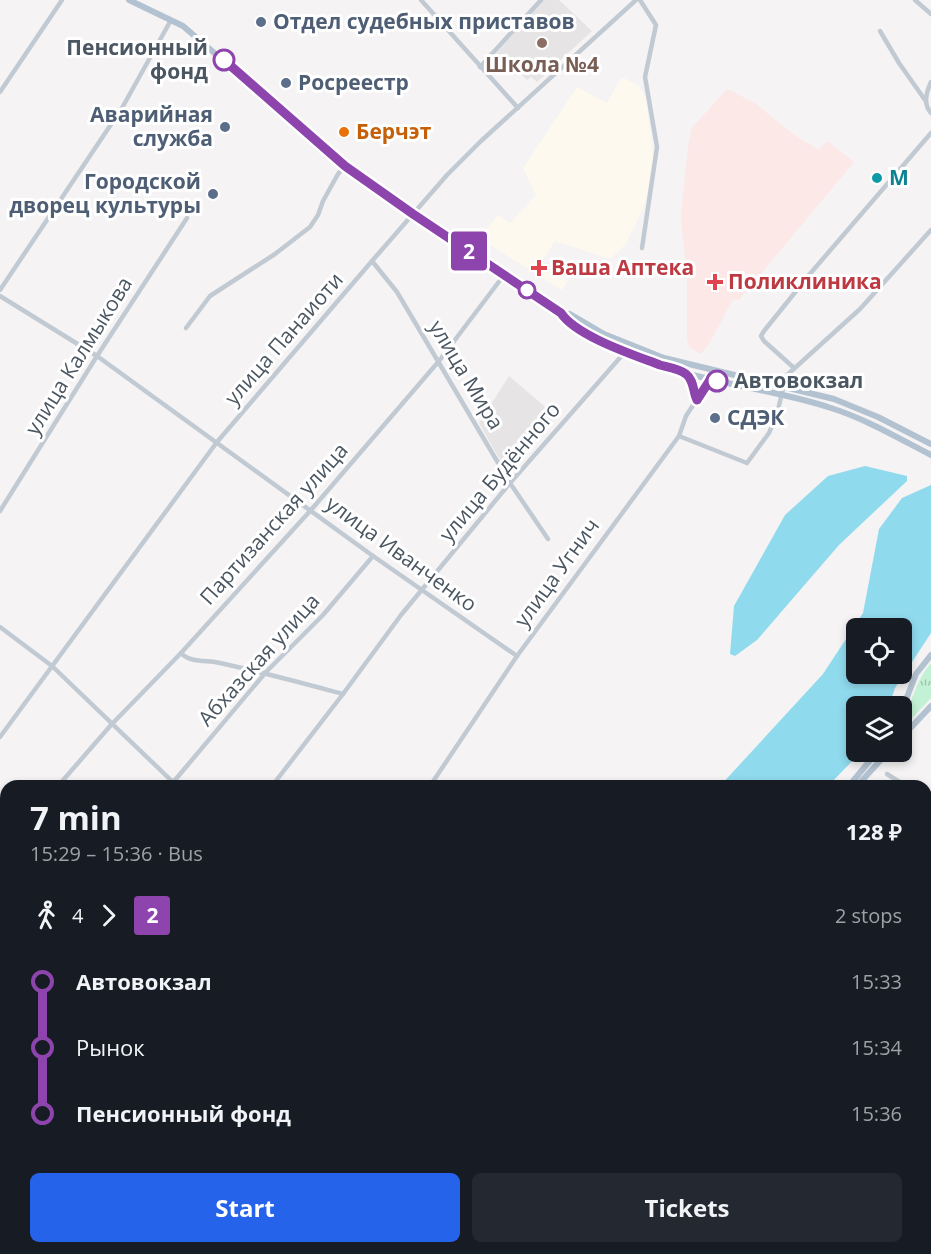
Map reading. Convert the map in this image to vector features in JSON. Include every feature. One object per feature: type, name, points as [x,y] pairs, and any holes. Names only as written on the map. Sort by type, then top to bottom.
[{"type":"main road","points":[[129,0],[183,26],[345,166],[561,313],[575,326],[625,352],[710,380],[780,393],[845,413],[931,454]]},
{"type":"main road","points":[[561,313],[570,314],[611,337],[664,358],[782,385],[847,403],[931,444]]},
{"type":"main road","points":[[907,696],[916,674],[931,655]]},
{"type":"main road","points":[[912,726],[931,706]]},
{"type":"main road","points":[[854,780],[869,762]]},
{"type":"main road","points":[[862,780],[879,762]]},
{"type":"street","points":[[0,92],[60,0]]},
{"type":"street","points":[[421,0],[518,108]]},
{"type":"street","points":[[480,67],[541,0]]},
{"type":"street","name":"улица Панаиоти","points":[[0,737],[217,442],[372,261],[447,175],[636,0]]},
{"type":"street","points":[[640,0],[656,25],[645,78],[657,147],[642,248]]},
{"type":"street","points":[[915,0],[931,14]]},
{"type":"street","points":[[0,290],[122,108],[171,20]]},
{"type":"street","points":[[880,31],[925,100]]},
{"type":"street","points":[[931,82],[925,100],[926,108],[931,114]]},
{"type":"street","points":[[794,367],[761,336],[809,275],[931,133]]},
{"type":"street","points":[[186,328],[210,296],[275,254],[310,227],[338,174],[345,166]]},
{"type":"street","name":"улица Калмыкова","points":[[0,512],[97,356],[187,219]]},
{"type":"street","points":[[679,436],[747,463],[770,434],[786,376],[860,309],[931,230]]},
{"type":"street","name":"улица Мира","points":[[372,261],[398,292],[411,318],[439,361],[510,483],[548,539]]},
{"type":"street","name":"Партизанская улица","points":[[63,780],[111,725],[181,653],[311,510],[439,361],[504,275]]},
{"type":"street","name":"улица Иванченко","points":[[0,296],[97,356],[373,556],[517,656]]},
{"type":"street","name":"улица Будённого","points":[[277,780],[401,615],[510,483],[625,352]]},
{"type":"street","name":"улица Угнич","points":[[434,780],[517,656],[679,436],[686,416],[710,380]]},
{"type":"street","name":"Абхазская улица","points":[[177,780],[266,672],[323,615],[373,556]]},
{"type":"street","points":[[0,627],[52,666],[168,780]]},
{"type":"street","points":[[181,653],[192,660],[207,660],[266,672],[343,694]]},
{"type":"street","points":[[887,774],[896,780]]},
{"type":"shaded area","name":"Школа №4","points":[[543,0],[559,0],[592,31],[537,82],[531,77],[527,80],[519,72],[515,76],[495,55]]},
{"type":"shaded area","points":[[622,77],[639,86],[646,98],[654,163],[644,207],[625,245],[610,259],[555,241],[541,262],[568,280],[562,290],[479,238],[498,215],[510,223],[536,195],[523,168],[577,87],[607,103]]},
{"type":"shaded area","points":[[726,90],[756,104],[794,135],[819,150],[827,141],[854,162],[739,300],[733,299],[701,354],[689,347],[687,337],[687,279],[681,217],[692,128]]},
{"type":"shaded area","points":[[509,376],[556,416],[507,472],[479,423]]},
{"type":"green space","points":[[931,663],[931,698],[912,718],[912,699]]},
{"type":"water","points":[[865,466],[907,476],[907,481],[839,545],[757,640],[735,656],[730,654],[734,606],[785,515],[828,476]]},
{"type":"water","points":[[931,485],[931,633],[912,662],[912,618],[860,618],[863,613],[879,529],[902,498]]},
{"type":"water","points":[[846,639],[846,684],[898,684],[892,696],[846,696],[846,762],[851,762],[834,780],[726,780],[823,674]]},
{"type":"bus line","name":"2","points":[[224,60],[345,166],[561,313],[575,326],[625,352],[686,373],[697,400],[710,380],[717,381]]},
{"type":"place","name":"Отдел судебных приставов","points":[[261,22]]},
{"type":"place","name":"Школа №4","points":[[542,43]]},
{"type":"place","name":"Пенсионный фонд","points":[[224,60]]},
{"type":"place","name":"Росреестр","points":[[286,83]]},
{"type":"place","name":"Аварийная служба","points":[[225,127]]},
{"type":"place","name":"Берчэт","points":[[344,132]]},
{"type":"place","name":"М","points":[[877,178]]},
{"type":"place","name":"Городской дворец культуры","points":[[213,194]]},
{"type":"place","name":"Ваша Аптека","points":[[539,268]]},
{"type":"place","name":"Поликлиника","points":[[715,282]]},
{"type":"place","name":"Автовокзал","points":[[717,381]]},
{"type":"place","name":"СДЭК","points":[[715,418]]}]
